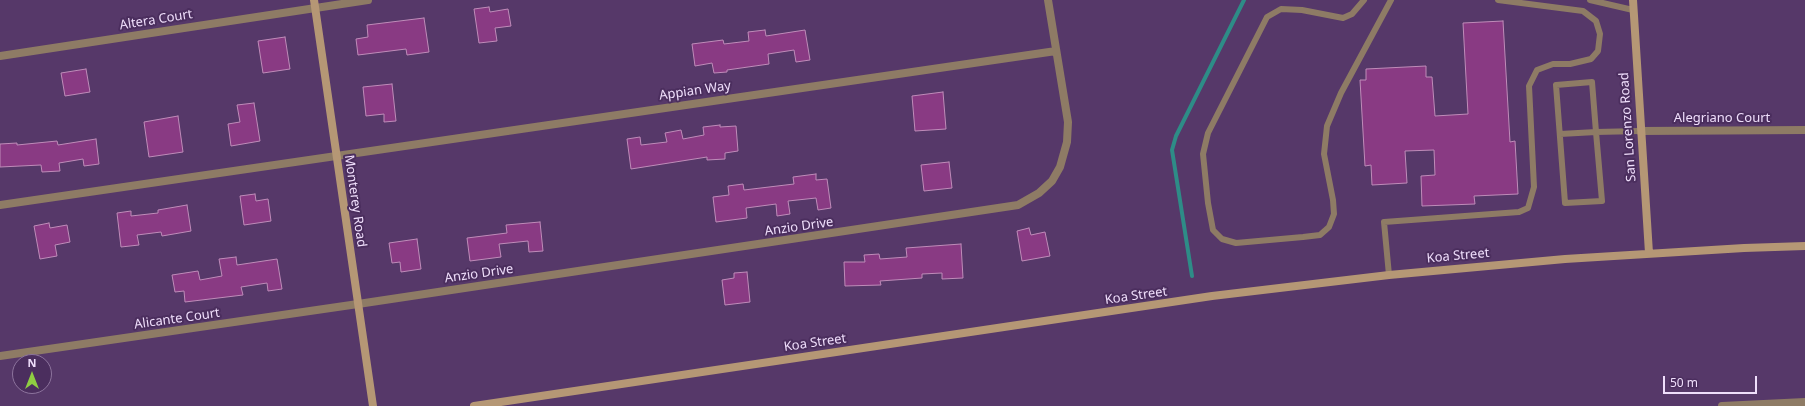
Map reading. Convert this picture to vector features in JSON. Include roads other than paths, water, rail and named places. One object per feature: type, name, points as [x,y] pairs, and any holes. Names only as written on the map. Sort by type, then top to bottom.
[{"type":"main road","name":"San Lorenzo Road","points":[[1633,0],[1640,131],[1649,253]]},
{"type":"main road","name":"Monterey Road","points":[[314,4],[372,406]]},
{"type":"main road","name":"Koa Street","points":[[474,406],[1205,298],[1389,275],[1649,253],[1805,246]]},
{"type":"street","points":[[314,4],[368,0]]},
{"type":"street","name":"Anzio Drive","points":[[358,304],[1018,205],[1039,193],[1052,181],[1060,167],[1066,151],[1069,132],[1048,0]]},
{"type":"street","name":"Altera Court","points":[[0,56],[314,4]]},
{"type":"street","name":"Appian Way","points":[[337,157],[486,133],[1056,51]]},
{"type":"street","name":"Alegriano Court","points":[[1640,131],[1805,130]]},
{"type":"street","points":[[0,204],[337,157]]},
{"type":"street","name":"Alicante Court","points":[[0,356],[358,304]]},
{"type":"street","points":[[1722,406],[1771,405],[1805,402]]},
{"type":"lane","points":[[1364,0],[1352,14],[1343,18],[1302,10],[1281,9],[1267,16],[1208,134],[1203,154],[1208,202],[1213,230],[1222,238],[1236,243],[1303,238],[1320,235],[1329,227],[1334,214],[1334,200],[1324,154],[1327,126],[1341,93],[1391,0]]},
{"type":"lane","points":[[1389,275],[1384,222],[1518,212],[1528,208],[1534,187],[1529,86],[1537,70],[1553,64],[1570,64],[1591,59],[1598,51],[1600,34],[1596,20],[1583,11],[1498,0]]},
{"type":"lane","points":[[1590,0],[1634,10]]},
{"type":"lane","points":[[1592,82],[1596,132],[1602,201],[1565,202],[1556,84],[1592,82]]},
{"type":"lane","points":[[1560,134],[1640,131]]},
{"type":"waterway","points":[[1192,276],[1172,150],[1176,136],[1244,0]]}]
